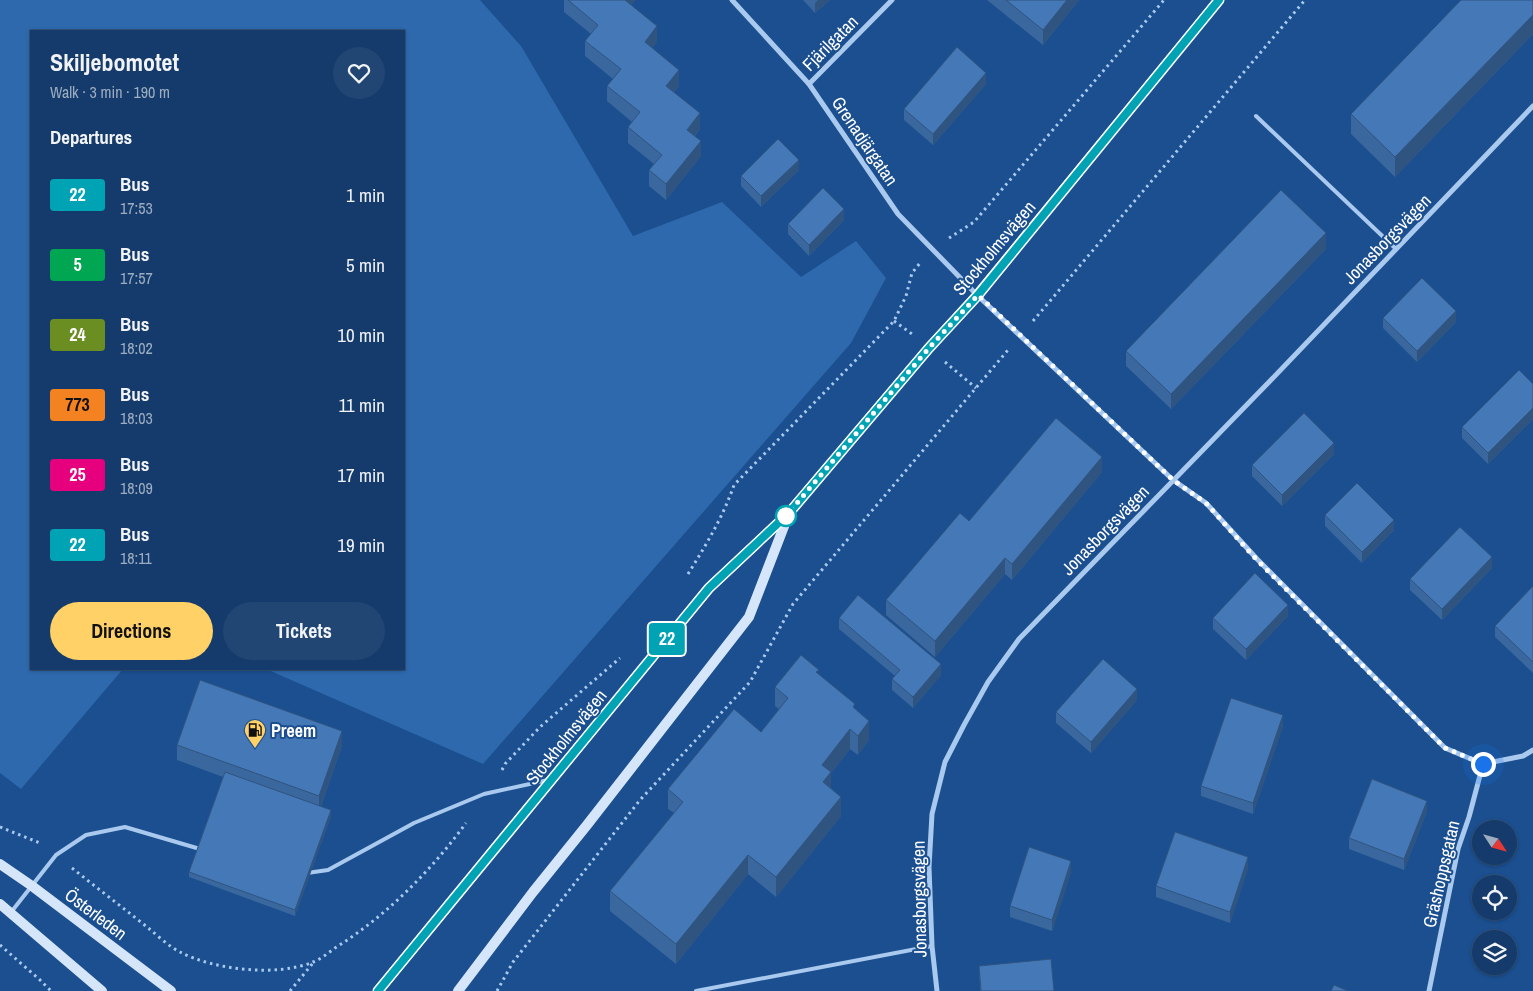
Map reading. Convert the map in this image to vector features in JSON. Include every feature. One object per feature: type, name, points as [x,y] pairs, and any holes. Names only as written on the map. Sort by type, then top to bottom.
[{"type":"main road","name":"Stockholmsvägen","points":[[378,991],[709,588],[789,513],[929,348],[978,295],[1219,0]]},
{"type":"main road","name":"Stockholmsvägen","points":[[459,990],[533,892],[749,617],[789,513]]},
{"type":"main road","name":"Österleden","points":[[0,864],[171,991]]},
{"type":"main road","points":[[0,904],[102,991]]},
{"type":"street","name":"Grenadjärgatan","points":[[732,0],[809,84],[898,214],[1020,336],[1173,480],[1206,503],[1256,559],[1445,748],[1483,764]]},
{"type":"street","name":"Fjärilgatan","points":[[809,84],[892,0]]},
{"type":"street","name":"Jonasborgsvägen","points":[[937,991],[932,946],[929,867],[932,814],[946,762],[988,682],[1019,639],[1533,106]]},
{"type":"street","points":[[1483,764],[1523,756],[1533,750]]},
{"type":"street","name":"Gräshoppsgatan","points":[[1429,991],[1458,849],[1469,817],[1483,764]]},
{"type":"lane","points":[[1256,116],[1396,249]]},
{"type":"lane","points":[[299,874],[328,870],[414,823],[488,794],[552,779]]},
{"type":"lane","points":[[10,913],[56,855],[86,835],[125,827],[201,849]]},
{"type":"lane","points":[[696,991],[932,946]]},
{"type":"path","points":[[686,577],[710,538],[727,505],[734,485],[894,321],[906,296],[912,273],[933,249],[974,222],[1164,0]]},
{"type":"path","points":[[497,991],[513,962],[640,800],[750,682],[793,604],[1305,0]]},
{"type":"path","points":[[290,991],[313,962],[378,918],[407,892],[451,843],[488,794],[506,764],[540,727],[623,655]]},
{"type":"path","points":[[0,827],[39,842],[178,952],[219,966],[250,970],[282,969],[313,962]]},
{"type":"path","points":[[0,945],[51,991]]},
{"type":"shaded area","points":[[0,0],[480,0],[521,46],[633,236],[722,202],[801,277],[856,241],[886,278],[851,343],[483,764],[268,670],[405,670],[405,30],[30,30],[30,670],[122,670],[21,789],[0,773]]},
{"type":"building","points":[[568,0],[625,0],[657,26],[645,42],[679,70],[666,86],[700,113],[687,130],[701,141],[666,184],[649,170],[662,155],[628,127],[640,112],[607,86],[621,69],[585,41],[598,25]]},
{"type":"building","points":[[1006,0],[1067,0],[1043,30]]},
{"type":"building","points":[[1461,0],[1533,0],[1533,15],[1395,157],[1351,114]]},
{"type":"building","points":[[957,47],[986,73],[933,134],[904,109]]},
{"type":"building","points":[[778,139],[799,160],[761,196],[741,176]]},
{"type":"building","points":[[823,188],[844,209],[809,245],[788,224]]},
{"type":"building","points":[[1281,190],[1326,233],[1171,394],[1126,351]]},
{"type":"building","points":[[1422,278],[1456,311],[1417,351],[1383,318]]},
{"type":"building","points":[[1519,370],[1533,384],[1533,408],[1488,453],[1462,427]]},
{"type":"building","points":[[1304,413],[1334,443],[1282,495],[1252,465]]},
{"type":"building","points":[[1056,418],[1102,457],[1012,564],[1005,558],[935,641],[886,600],[960,513],[969,521]]},
{"type":"building","points":[[1357,483],[1394,520],[1362,552],[1325,515]]},
{"type":"building","points":[[1460,527],[1492,557],[1442,609],[1410,579]]},
{"type":"building","points":[[1255,573],[1288,605],[1246,649],[1213,618]]},
{"type":"building","points":[[1533,586],[1533,662],[1495,626]]},
{"type":"building","points":[[858,595],[941,664],[913,697],[892,679],[900,670],[839,618]]},
{"type":"building","points":[[801,655],[819,670],[816,672],[855,704],[853,707],[869,721],[858,736],[850,729],[822,765],[831,772],[823,782],[841,797],[776,877],[748,855],[676,944],[610,891],[683,802],[668,789],[734,709],[761,732],[788,698],[775,687]]},
{"type":"building","points":[[1103,659],[1137,689],[1091,742],[1056,712]]},
{"type":"building","points":[[200,680],[342,731],[319,796],[177,745]]},
{"type":"building","points":[[1231,698],[1283,715],[1253,803],[1201,786]]},
{"type":"building","points":[[225,772],[331,810],[295,910],[189,872]]},
{"type":"building","points":[[1372,779],[1427,801],[1404,859],[1349,838]]},
{"type":"building","points":[[1175,832],[1248,857],[1230,912],[1156,886]]},
{"type":"building","points":[[1029,847],[1071,861],[1052,920],[1010,906]]},
{"type":"building","points":[[1051,959],[1054,991],[981,991],[979,966]]},
{"type":"building","points":[[1334,985],[1348,991],[1331,991]]},
{"type":"bus line","name":"22","points":[[378,991],[709,588],[789,513],[929,348],[978,295],[1219,0]]},
{"type":"place","name":"Preem","points":[[255,749]]},
{"type":"route","points":[[786,516],[929,348],[978,295],[1173,480],[1206,503],[1256,559],[1445,748],[1483,764]]}]
